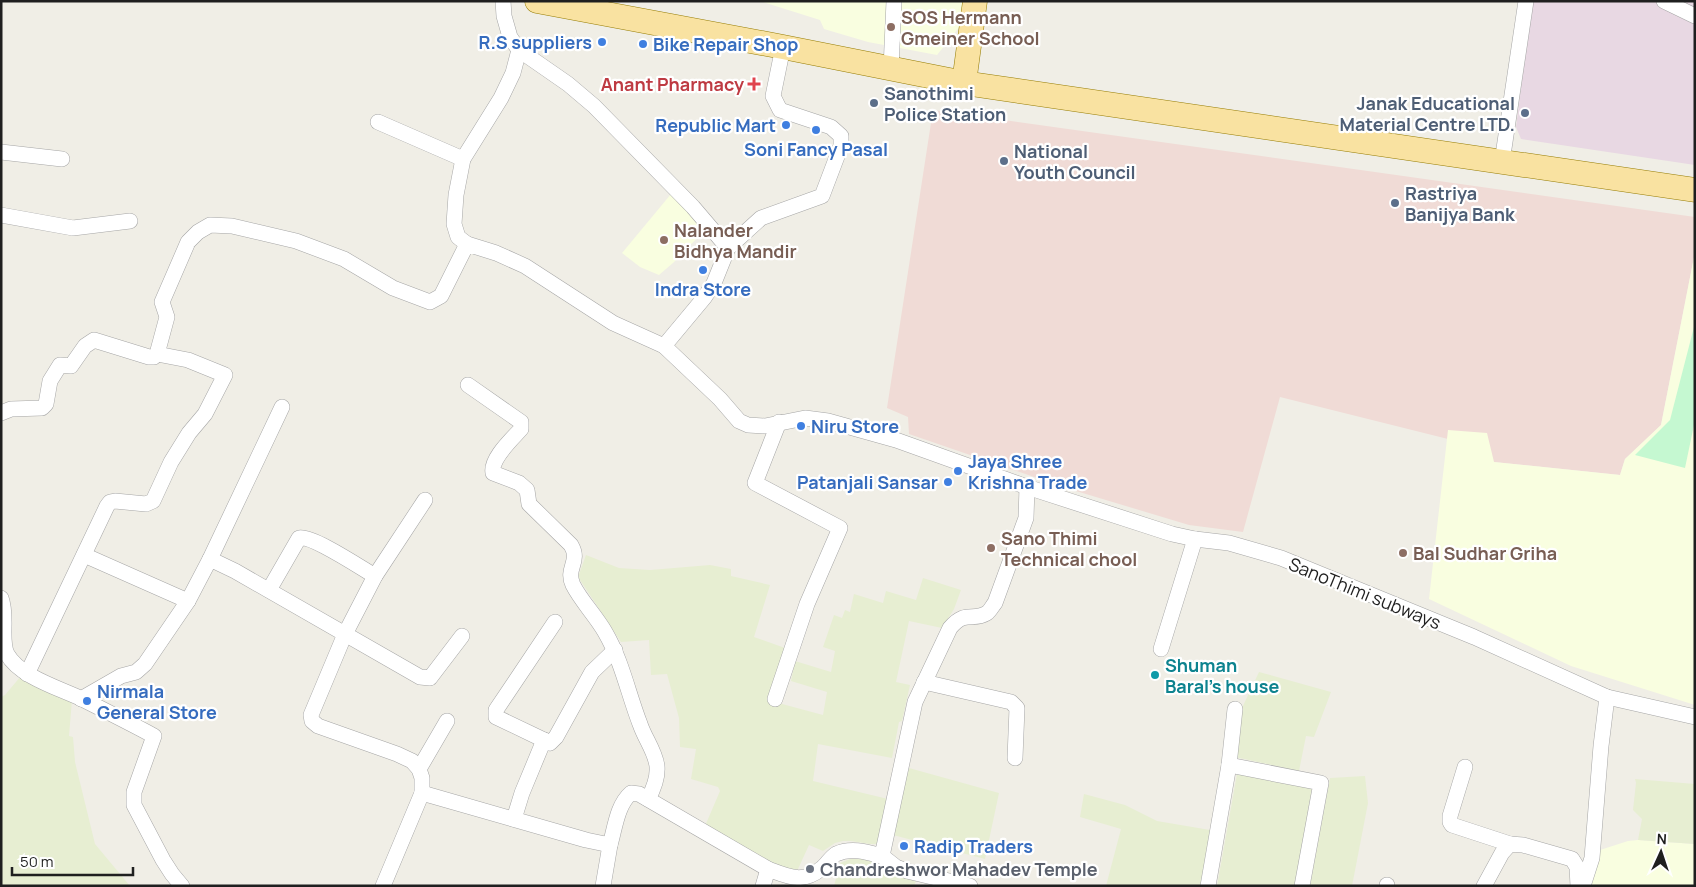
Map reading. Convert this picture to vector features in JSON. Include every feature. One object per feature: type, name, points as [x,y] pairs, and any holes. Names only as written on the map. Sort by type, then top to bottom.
[{"type":"main road","points":[[537,1],[964,83],[1695,190]]},
{"type":"main road","points":[[964,83],[975,1]]},
{"type":"street","points":[[503,1],[504,16],[510,37],[519,50],[568,84],[594,106],[693,207],[728,248]]},
{"type":"street","points":[[891,69],[894,1]]},
{"type":"street","points":[[1502,162],[1526,1]]},
{"type":"street","points":[[1664,1],[1695,16]]},
{"type":"street","points":[[664,346],[688,320],[714,283],[728,248],[761,218],[822,196],[841,146],[841,136],[831,126],[780,110],[773,96],[782,47]]},
{"type":"street","points":[[1,413],[11,409],[42,408],[46,404],[50,381],[60,365],[70,366],[86,346],[94,340],[154,357],[157,354],[167,317],[162,302],[188,242],[198,232],[210,225],[232,226],[296,241],[344,259],[393,288],[430,302],[441,296],[467,244],[458,236],[454,224],[456,195],[463,159],[513,73],[519,50]]},
{"type":"street","points":[[378,122],[463,159]]},
{"type":"street","points":[[1,152],[62,159]]},
{"type":"street","points":[[1,215],[73,228],[130,221]]},
{"type":"street","name":"SanoThimi subways","points":[[467,244],[496,253],[525,266],[613,323],[664,346],[720,399],[739,421],[748,426],[765,426],[804,418],[828,421],[896,440],[1028,488],[1172,534],[1229,543],[1281,558],[1474,638],[1607,697],[1695,717]]},
{"type":"street","points":[[27,674],[60,601],[107,506],[110,502],[115,501],[146,504],[153,501],[171,462],[189,433],[205,414],[225,375],[188,360],[157,354]]},
{"type":"street","points":[[468,385],[521,422],[521,429],[495,460],[492,468],[493,473],[519,484],[527,490],[529,504],[571,545],[575,552],[570,575],[573,585],[604,630],[615,650],[642,732],[655,756],[657,769],[653,788],[648,799]]},
{"type":"street","points":[[81,699],[113,680],[140,669],[145,664],[188,601],[282,407]]},
{"type":"street","points":[[775,699],[807,604],[840,528],[755,483],[779,422]]},
{"type":"street","points":[[882,856],[915,702],[950,628],[964,616],[975,616],[987,612],[995,603],[1026,518],[1028,488]]},
{"type":"street","points":[[383,886],[422,793],[422,778],[419,769],[412,761],[397,754],[318,726],[312,721],[311,715],[345,634],[375,576],[425,500]]},
{"type":"street","points":[[269,590],[299,538],[302,537],[316,542],[375,576]]},
{"type":"street","points":[[1162,649],[1195,539]]},
{"type":"street","points":[[84,555],[188,601]]},
{"type":"street","points":[[210,559],[235,571],[426,678],[430,678],[462,636]]},
{"type":"street","points":[[1,598],[5,608],[4,646],[6,653],[27,674],[154,736],[134,792],[134,805],[163,860],[182,886]]},
{"type":"street","points":[[555,622],[496,710],[496,717],[550,743],[556,737],[592,672],[615,650]]},
{"type":"street","points":[[924,682],[1011,702],[1017,708],[1016,758]]},
{"type":"street","points":[[1582,886],[1592,858],[1607,697]]},
{"type":"street","points":[[1208,886],[1229,765],[1235,709]]},
{"type":"street","points":[[419,769],[447,721]]},
{"type":"street","points":[[514,819],[522,792],[544,740]]},
{"type":"street","points":[[1229,765],[1321,784],[1302,886]]},
{"type":"street","points":[[1465,767],[1450,816],[1452,825],[1510,844],[1523,845],[1572,859],[1577,867],[1578,886]]},
{"type":"street","points":[[422,793],[586,840],[610,845]]},
{"type":"street","points":[[609,884],[610,845],[621,808],[631,793],[639,794],[768,869],[789,877],[802,878],[814,875],[834,855],[858,850],[882,856],[896,867],[907,871],[970,886]]},
{"type":"street","points":[[1484,886],[1502,853],[1510,844]]},
{"type":"street","points":[[762,886],[768,869]]},
{"type":"shaded area","name":"SOS Hermann Gmeiner School","points":[[760,1],[965,1],[961,25],[937,55],[868,42],[824,29],[820,20]]},
{"type":"shaded area","points":[[1532,1],[1695,1],[1695,165],[1521,139],[1516,127]]},
{"type":"shaded area","points":[[933,110],[1695,217],[1695,252],[1661,425],[1625,459],[1620,475],[1494,462],[1448,431],[1448,439],[1280,397],[1243,532],[1189,525],[1066,488],[909,434],[908,417],[887,408]]},
{"type":"shaded area","name":"Nalander Bidhya Mandir","points":[[671,194],[708,227],[659,275],[640,267],[622,253]]},
{"type":"shaded area","points":[[1695,252],[1695,705],[1571,666],[1429,599],[1448,430],[1487,433],[1494,462],[1620,475],[1625,459],[1661,425]]},
{"type":"shaded area","points":[[586,555],[619,568],[650,570],[710,565],[731,569],[731,576],[770,585],[754,637],[785,648],[771,701],[823,715],[827,692],[791,681],[795,661],[831,672],[835,651],[823,647],[834,615],[842,618],[845,610],[850,612],[854,594],[883,603],[886,591],[916,600],[923,578],[961,590],[954,609],[942,628],[909,621],[896,682],[910,685],[902,721],[899,722],[892,758],[818,744],[813,781],[888,799],[878,842],[870,844],[843,841],[835,843],[823,851],[809,845],[798,869],[790,870],[778,867],[705,826],[720,791],[718,787],[691,779],[696,749],[680,747],[679,718],[667,674],[651,675],[649,640],[621,642],[578,577]]},
{"type":"shaded area","points":[[1259,672],[1331,692],[1314,737],[1306,736],[1299,771],[1235,757],[1241,710]]},
{"type":"shaded area","points":[[21,676],[72,700],[69,736],[73,737],[75,762],[95,844],[130,886],[1,886],[1,697],[5,695]]},
{"type":"shaded area","points":[[909,768],[999,793],[985,859],[893,835]]},
{"type":"shaded area","points":[[1237,774],[1312,788],[1295,886],[1217,886]]},
{"type":"shaded area","points":[[1365,776],[1368,803],[1352,886],[1310,886],[1330,778]]},
{"type":"shaded area","points":[[1635,779],[1695,784],[1695,844],[1638,840],[1642,819],[1633,810]]},
{"type":"shaded area","points":[[1084,794],[1125,805],[1157,821],[1210,830],[1201,886],[1106,886],[1121,829],[1080,817]]},
{"type":"shaded area","points":[[1628,841],[1695,844],[1695,886],[1585,886],[1597,851]]},
{"type":"shaded area","points":[[850,859],[864,859],[879,864],[895,875],[916,881],[914,886],[834,886],[840,863]]},
{"type":"green space","points":[[1695,323],[1695,420],[1685,468],[1635,455],[1670,420]]},
{"type":"place","name":"SOS Hermann Gmeiner School","points":[[891,27]]},
{"type":"place","name":"R.S suppliers","points":[[602,42]]},
{"type":"place","name":"Bike Repair Shop","points":[[643,44]]},
{"type":"place","name":"Anant Pharmacy","points":[[754,84]]},
{"type":"place","name":"Sanothimi Police Station","points":[[874,103]]},
{"type":"place","name":"Janak Educational Material Centre LTD.","points":[[1525,113]]},
{"type":"place","name":"Republic Mart","points":[[786,125]]},
{"type":"place","name":"Soni Fancy Pasal","points":[[816,130]]},
{"type":"place","name":"National Youth Council","points":[[1004,161]]},
{"type":"place","name":"Rastriya Banijya Bank","points":[[1395,203]]},
{"type":"place","name":"Nalander Bidhya Mandir","points":[[664,240]]},
{"type":"place","name":"Indra Store","points":[[703,270]]},
{"type":"place","name":"Niru Store","points":[[801,426]]},
{"type":"place","name":"Jaya Shree Krishna Trade","points":[[958,471]]},
{"type":"place","name":"Patanjali Sansar","points":[[948,482]]},
{"type":"place","name":"Sano Thimi Technical chool","points":[[991,548]]},
{"type":"place","name":"Bal Sudhar Griha","points":[[1403,553]]},
{"type":"place","name":"Shuman Baral's house","points":[[1155,675]]},
{"type":"place","name":"Nirmala General Store","points":[[87,701]]},
{"type":"place","name":"Radip Traders","points":[[904,846]]},
{"type":"place","name":"Chandreshwor Mahadev Temple","points":[[810,869]]}]
